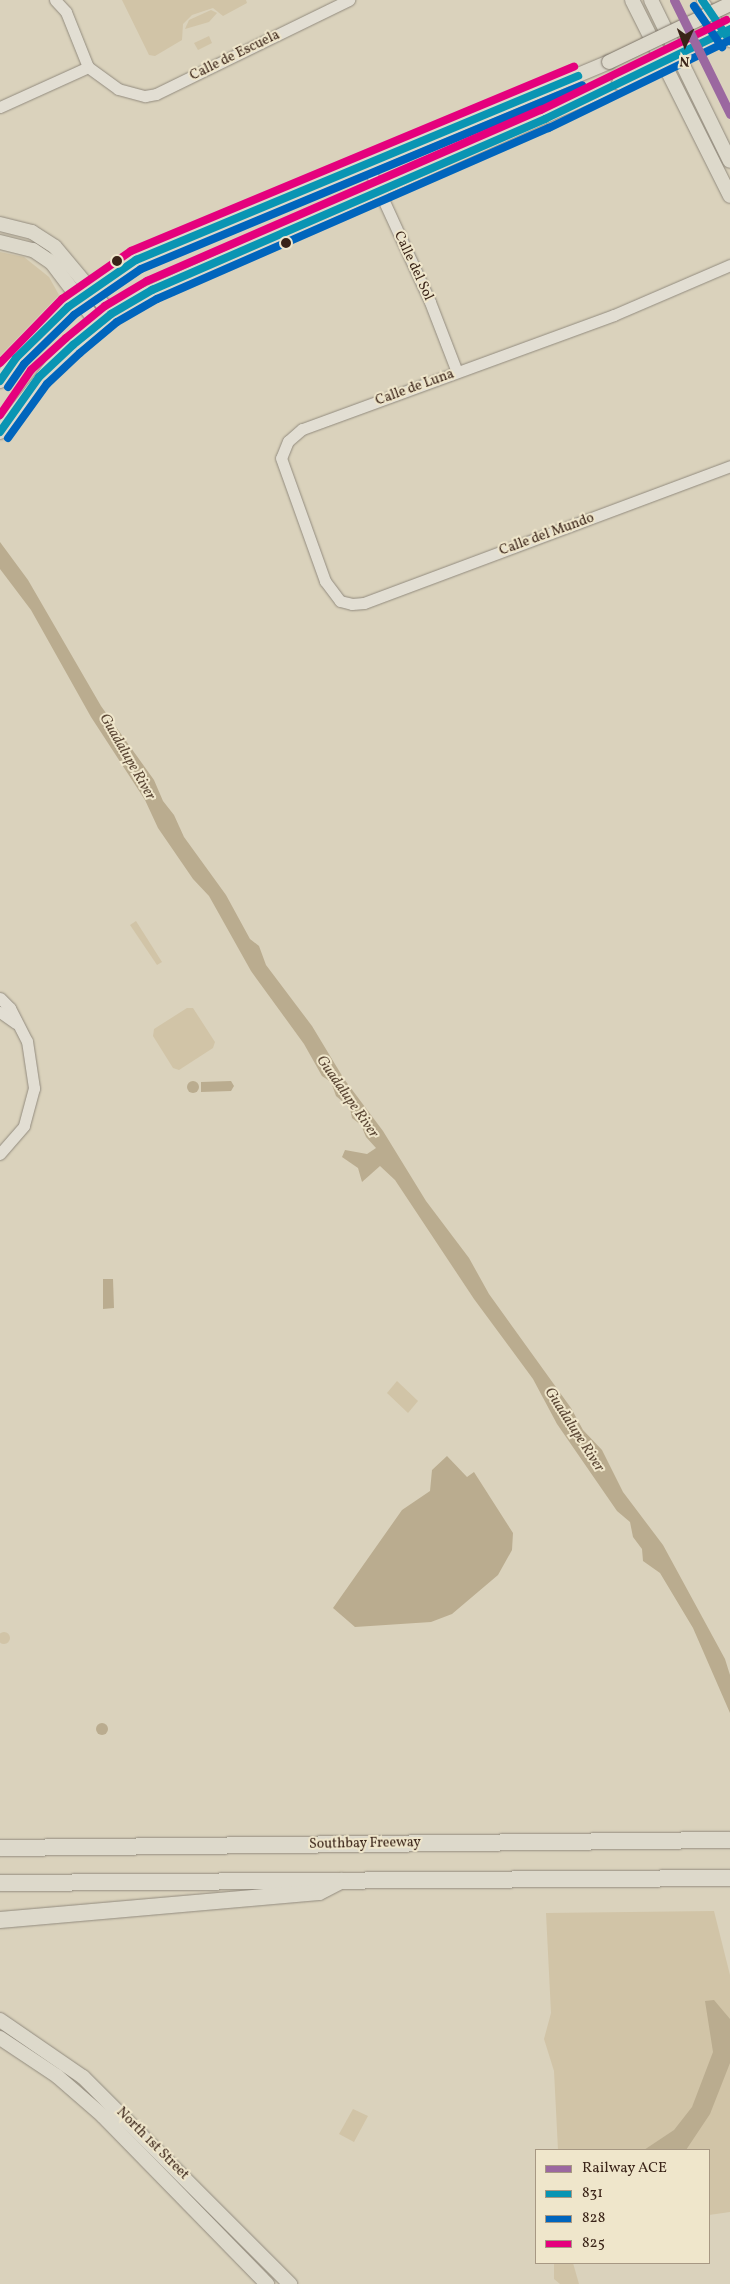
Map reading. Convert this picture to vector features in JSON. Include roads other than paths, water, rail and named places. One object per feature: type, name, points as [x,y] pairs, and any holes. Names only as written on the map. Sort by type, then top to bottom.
[{"type":"highway","name":"Southbay Freeway","points":[[0,1848],[730,1840]]},
{"type":"highway","points":[[0,1883],[730,1878]]},
{"type":"highway","points":[[0,1920],[320,1892],[343,1880]]},
{"type":"main road","points":[[632,0],[730,196]]},
{"type":"main road","points":[[651,0],[730,161]]},
{"type":"main road","points":[[0,381],[31,341],[90,288],[149,254],[609,62],[730,4]]},
{"type":"main road","points":[[0,432],[40,377],[98,324],[111,314],[170,281],[379,193],[619,83],[730,29]]},
{"type":"main road","points":[[0,224],[32,232],[55,247],[111,314]]},
{"type":"main road","points":[[0,242],[34,250],[52,263],[98,324]]},
{"type":"main road","name":"North 1st Street","points":[[0,2020],[84,2077],[290,2284]]},
{"type":"main road","name":"North 1st Street","points":[[0,2038],[57,2076],[103,2116],[267,2284]]},
{"type":"street","points":[[0,107],[88,67],[66,12],[55,0]]},
{"type":"street","name":"Calle de Escuela","points":[[88,67],[118,89],[137,95],[156,94],[349,0]]},
{"type":"street","points":[[702,0],[730,41]]},
{"type":"street","name":"Calle del Sol","points":[[366,162],[430,302],[457,372]]},
{"type":"street","name":"Calle de Luna","points":[[364,603],[340,600],[325,581],[283,468],[283,449],[294,433],[614,315],[730,265]]},
{"type":"street","name":"Calle del Mundo","points":[[364,603],[730,466]]},
{"type":"street","points":[[0,998],[10,1008],[32,1056],[34,1088],[24,1126],[0,1154]]},
{"type":"street","points":[[0,1012],[18,1024]]},
{"type":"water","name":"Guadalupe River","points":[[0,542],[28,580],[101,706],[154,780],[163,801],[174,815],[184,837],[226,895],[250,939],[259,946],[266,965],[312,1026],[344,1079],[383,1131],[426,1201],[469,1258],[489,1294],[571,1408],[583,1430],[602,1450],[623,1492],[663,1545],[725,1659],[730,1675],[730,1713],[693,1628],[660,1573],[643,1561],[642,1549],[633,1537],[630,1522],[617,1511],[557,1424],[533,1379],[474,1299],[395,1180],[380,1166],[362,1182],[358,1168],[342,1157],[345,1150],[367,1154],[376,1148],[366,1137],[361,1125],[352,1118],[350,1108],[336,1096],[331,1082],[322,1076],[304,1044],[251,971],[209,896],[193,879],[158,828],[145,800],[91,717],[31,610],[0,569]]},
{"type":"water","points":[[191,1081],[195,1081],[199,1087],[195,1093],[191,1093],[187,1089],[187,1085]]},
{"type":"water","points":[[231,1081],[234,1086],[231,1091],[201,1092],[201,1082]]},
{"type":"water","points":[[103,1279],[113,1279],[114,1308],[103,1309]]},
{"type":"water","points":[[447,1456],[467,1477],[474,1472],[513,1533],[512,1550],[498,1575],[452,1614],[431,1622],[355,1627],[333,1608],[402,1510],[430,1491],[432,1470]]},
{"type":"water","points":[[100,1723],[104,1723],[108,1729],[104,1735],[100,1735],[96,1731],[96,1727]]},
{"type":"water","points":[[714,2000],[730,2019],[730,2063],[710,2114],[687,2149],[646,2149],[674,2130],[692,2107],[713,2052],[705,2001]]},
{"type":"rail line","name":"ACE","points":[[674,0],[730,114]]}]
